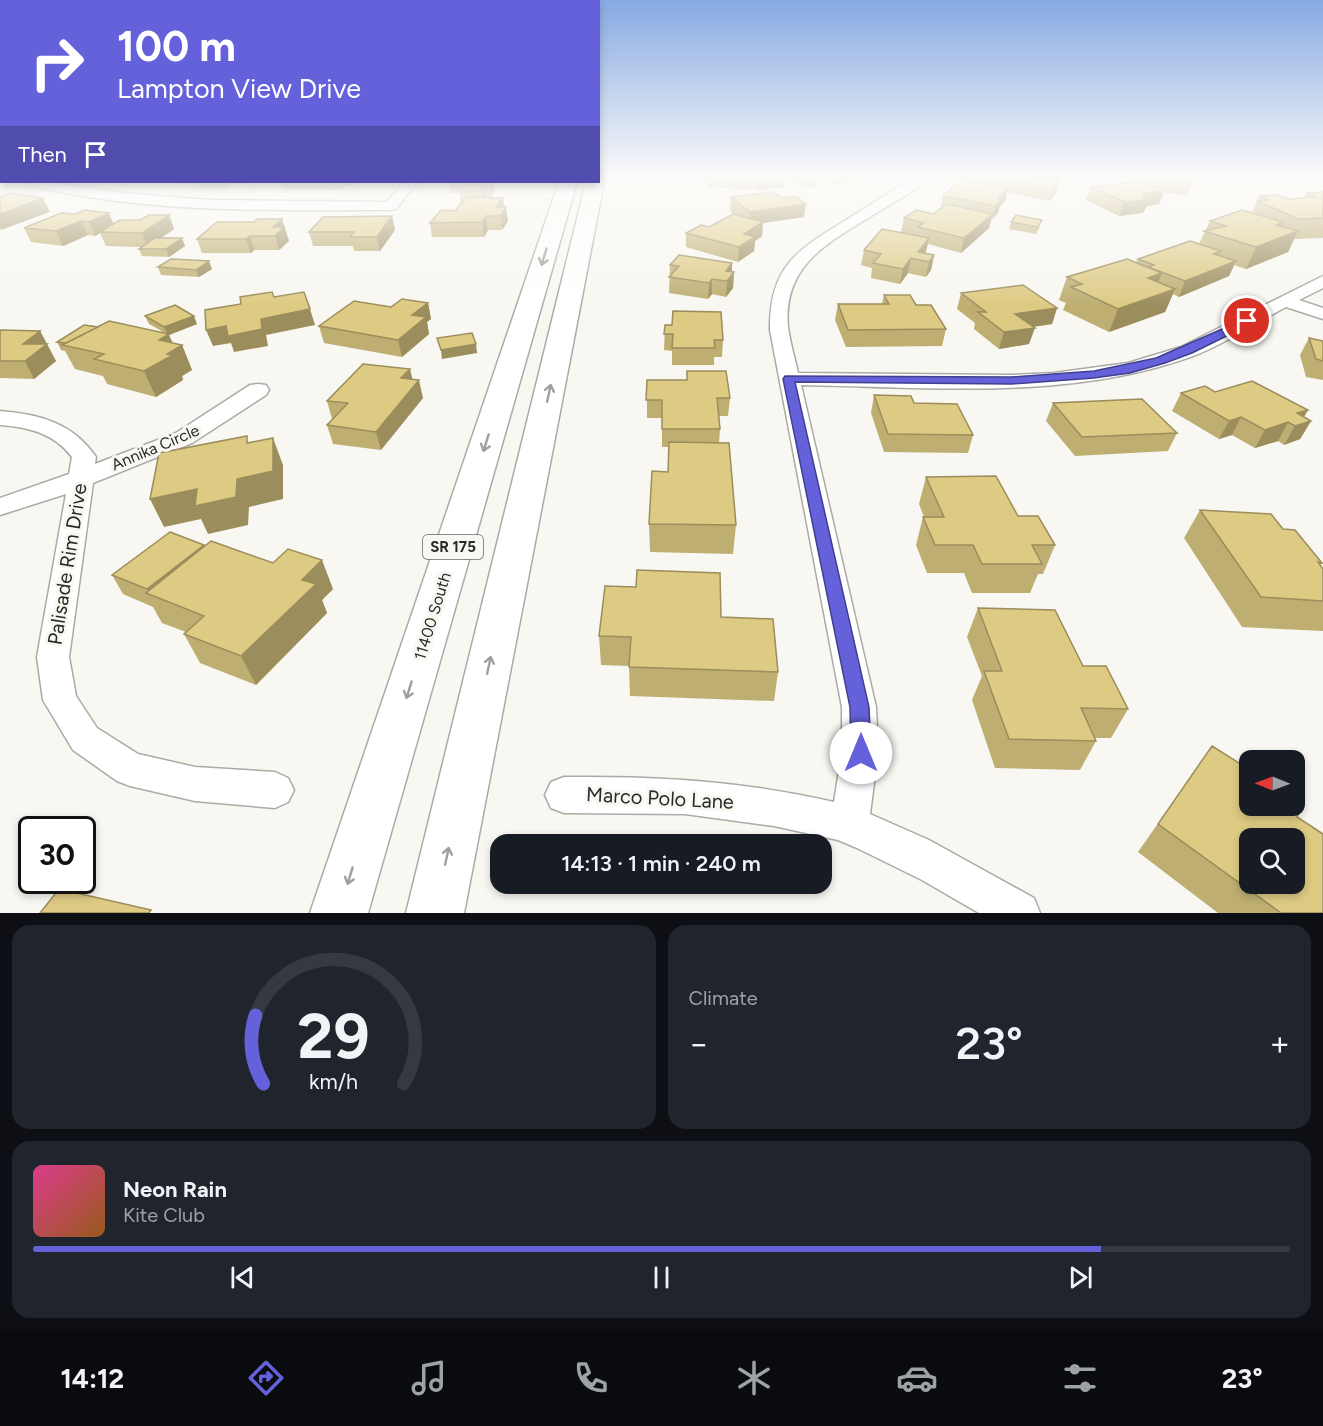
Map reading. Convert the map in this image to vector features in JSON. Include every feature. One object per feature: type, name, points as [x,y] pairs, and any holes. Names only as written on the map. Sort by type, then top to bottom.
[{"type":"main road","name":"11400 South","points":[[339,913],[556,221]]},
{"type":"main road","points":[[435,913],[587,221]]},
{"type":"street","points":[[848,825],[860,768],[862,737],[859,707],[779,330],[777,304],[784,283],[795,265],[810,249],[853,221]]},
{"type":"street","points":[[789,379],[1011,381],[1054,379],[1130,369],[1188,351],[1287,302],[1323,281]]},
{"type":"street","points":[[1287,302],[1323,314]]},
{"type":"street","name":"Annika Circle","points":[[0,507],[80,479],[184,438],[258,390]]},
{"type":"street","name":"Palisade Rim Drive","points":[[0,418],[37,423],[66,436],[84,457],[53,657],[60,700],[85,739],[130,769],[195,784],[275,790]]},
{"type":"street","name":"Marco Polo Lane","points":[[564,795],[638,793],[705,796],[773,806],[848,825],[937,865],[1019,913]]},
{"type":"building","points":[[42,221],[92,221],[81,221],[56,231],[24,228]]},
{"type":"building","points":[[119,221],[161,221],[142,233],[100,232]]},
{"type":"building","points":[[280,221],[273,227],[284,227],[275,236],[250,236],[246,239],[197,239],[217,222]]},
{"type":"building","points":[[320,221],[389,221],[377,237],[350,237],[354,232],[309,232]]},
{"type":"building","points":[[432,221],[483,221],[482,222],[430,223]]},
{"type":"building","points":[[721,221],[763,222],[744,234],[755,237],[739,247],[686,233],[701,225],[709,227]]},
{"type":"building","points":[[914,221],[985,221],[964,238],[918,227],[924,223]]},
{"type":"building","points":[[1012,221],[1042,221],[1038,227]]},
{"type":"building","points":[[1210,221],[1278,221],[1283,222],[1276,225],[1298,231],[1256,247],[1204,231],[1226,226]]},
{"type":"building","points":[[882,229],[929,238],[918,252],[934,255],[929,262],[911,258],[903,269],[873,263],[881,254],[864,250]]},
{"type":"building","points":[[155,238],[182,238],[166,249],[139,249]]},
{"type":"building","points":[[1190,241],[1221,251],[1214,254],[1236,261],[1185,281],[1148,267],[1154,265],[1138,259]]},
{"type":"building","points":[[679,255],[732,263],[726,271],[734,272],[727,281],[712,279],[709,283],[669,277],[679,266],[670,265]]},
{"type":"building","points":[[171,259],[209,261],[196,270],[158,267]]},
{"type":"building","points":[[1127,259],[1162,273],[1148,278],[1175,289],[1118,309],[1071,287],[1082,284],[1067,277]]},
{"type":"building","points":[[1023,285],[1057,308],[1015,314],[1035,328],[1004,332],[978,312],[986,312],[961,293]]},
{"type":"building","points":[[272,292],[274,297],[304,292],[310,309],[261,319],[262,329],[228,336],[226,326],[206,330],[205,310],[241,304],[240,297]]},
{"type":"building","points":[[884,295],[910,295],[916,305],[931,305],[946,329],[848,330],[838,304],[889,304]]},
{"type":"building","points":[[402,299],[428,303],[412,315],[426,317],[398,340],[319,326],[354,301],[391,307]]},
{"type":"building","points":[[175,305],[194,316],[164,327],[145,316]]},
{"type":"building","points":[[673,311],[721,312],[723,340],[714,340],[715,348],[672,348],[673,334],[664,334],[665,325],[672,325]]},
{"type":"building","points":[[109,321],[169,334],[159,340],[182,345],[167,354],[173,355],[144,371],[94,359],[104,354],[62,345]]},
{"type":"building","points":[[84,325],[98,327],[66,343],[57,342]]},
{"type":"building","points":[[0,330],[40,331],[23,344],[47,344],[25,361],[0,361]]},
{"type":"building","points":[[472,333],[476,344],[441,350],[437,338]]},
{"type":"building","points":[[1309,338],[1323,341],[1323,361],[1316,359]]},
{"type":"building","points":[[363,364],[410,369],[401,378],[419,380],[376,432],[327,425],[348,403],[327,401]]},
{"type":"building","points":[[687,371],[726,371],[730,398],[717,398],[720,429],[662,429],[662,400],[646,400],[647,380],[687,380]]},
{"type":"building","points":[[1252,381],[1308,410],[1297,413],[1311,421],[1295,426],[1288,422],[1265,430],[1241,417],[1229,421],[1181,393],[1205,386],[1215,392]]},
{"type":"building","points":[[874,395],[911,396],[914,403],[957,404],[973,435],[888,434]]},
{"type":"building","points":[[1142,399],[1177,433],[1082,437],[1053,403]]},
{"type":"building","points":[[247,436],[247,443],[273,438],[273,471],[237,479],[236,497],[195,506],[197,489],[150,499],[159,453]]},
{"type":"building","points":[[669,442],[729,443],[736,525],[649,524],[652,471],[668,472]]},
{"type":"building","points":[[996,476],[1018,516],[1038,516],[1055,545],[1032,545],[1042,564],[982,564],[973,545],[935,545],[923,517],[944,517],[926,477]]},
{"type":"building","points":[[1200,510],[1271,514],[1283,529],[1295,530],[1322,563],[1318,562],[1323,569],[1323,601],[1261,597]]},
{"type":"building","points":[[170,532],[204,545],[147,589],[112,575]]},
{"type":"building","points":[[211,541],[273,563],[288,549],[322,560],[302,580],[316,584],[241,656],[184,634],[204,616],[146,593]]},
{"type":"building","points":[[637,570],[720,573],[721,617],[773,619],[778,672],[629,667],[631,637],[599,636],[605,586],[636,587]]},
{"type":"building","points":[[978,608],[1055,610],[1083,666],[1106,666],[1128,709],[1081,708],[1096,741],[1009,739],[984,671],[1002,671]]},
{"type":"building","points":[[1212,746],[1239,763],[1239,816],[1298,816],[1323,834],[1323,913],[1281,913],[1255,894],[1305,894],[1305,828],[1239,828],[1239,883],[1158,824]]},
{"type":"building","points":[[55,894],[81,894],[151,910],[149,913],[40,913]]},
{"type":"route","points":[[861,753],[859,707],[789,379],[1011,381],[1094,375],[1161,361],[1188,351],[1247,321]]}]
